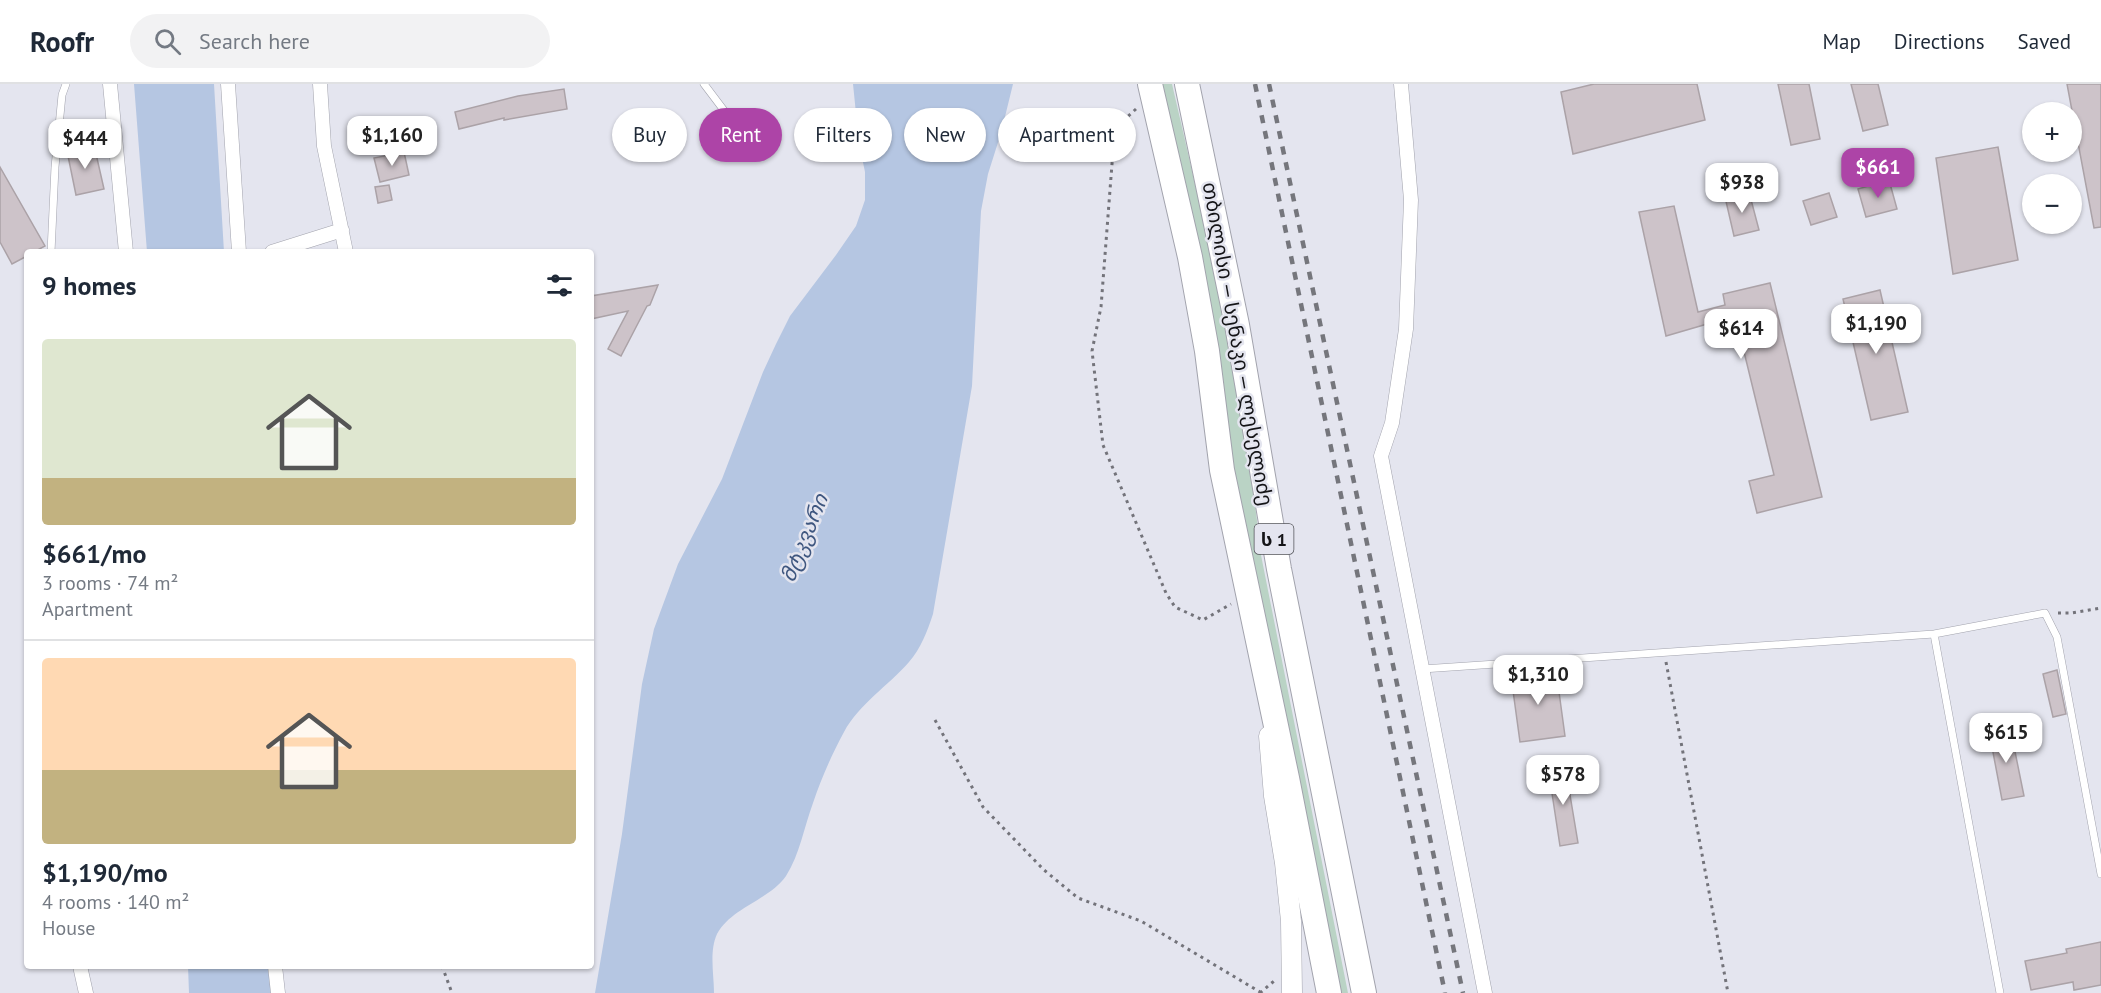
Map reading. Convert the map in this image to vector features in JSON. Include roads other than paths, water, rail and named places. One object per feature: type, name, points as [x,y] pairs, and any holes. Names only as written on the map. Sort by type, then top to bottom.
[{"type":"highway","name":"თბილისი — სენაკი — ლესელიძე","points":[[1188,84],[1237,325],[1279,569],[1364,993]]},
{"type":"highway","name":"თბილისი — სენაკი — ლესელიძე","points":[[1151,88],[1191,257],[1207,351],[1222,470],[1263,670]]},
{"type":"highway","name":"ს 1","points":[[1263,670],[1329,993]]},
{"type":"main road","points":[[1263,670],[1274,796],[1285,863],[1291,921],[1292,993]]},
{"type":"street","points":[[110,84],[126,249]]},
{"type":"street","points":[[228,84],[239,249]]},
{"type":"street","points":[[320,84],[324,146],[345,249]]},
{"type":"street","points":[[1401,84],[1411,200],[1406,329],[1392,423],[1381,456],[1485,993]]},
{"type":"street","points":[[282,249],[342,230]]},
{"type":"street","points":[[81,969],[86,993]]},
{"type":"street","points":[[276,969],[278,993]]},
{"type":"lane","points":[[51,249],[55,167],[62,94],[66,84]]},
{"type":"lane","points":[[704,84],[722,108]]},
{"type":"lane","points":[[1422,669],[1934,634],[2045,613],[2057,637],[2101,874]]},
{"type":"lane","points":[[1934,634],[2000,993]]},
{"type":"water","points":[[134,84],[214,84],[224,249],[147,249]]},
{"type":"water","name":"მტკვარი","points":[[853,84],[1013,84],[1007,108],[998,108],[998,142],[988,174],[981,211],[972,386],[933,614],[923,640],[913,657],[858,713],[844,732],[823,776],[798,850],[786,876],[770,892],[732,917],[717,934],[713,955],[714,993],[595,993],[622,834],[642,684],[654,629],[678,564],[722,479],[763,372],[790,316],[856,226],[865,200],[863,162],[892,162],[892,108],[855,108]]},
{"type":"water","points":[[188,969],[269,969],[271,993],[189,993]]},
{"type":"railway","points":[[1255,84],[1445,993]]},
{"type":"railway","points":[[1269,84],[1463,993]]}]
